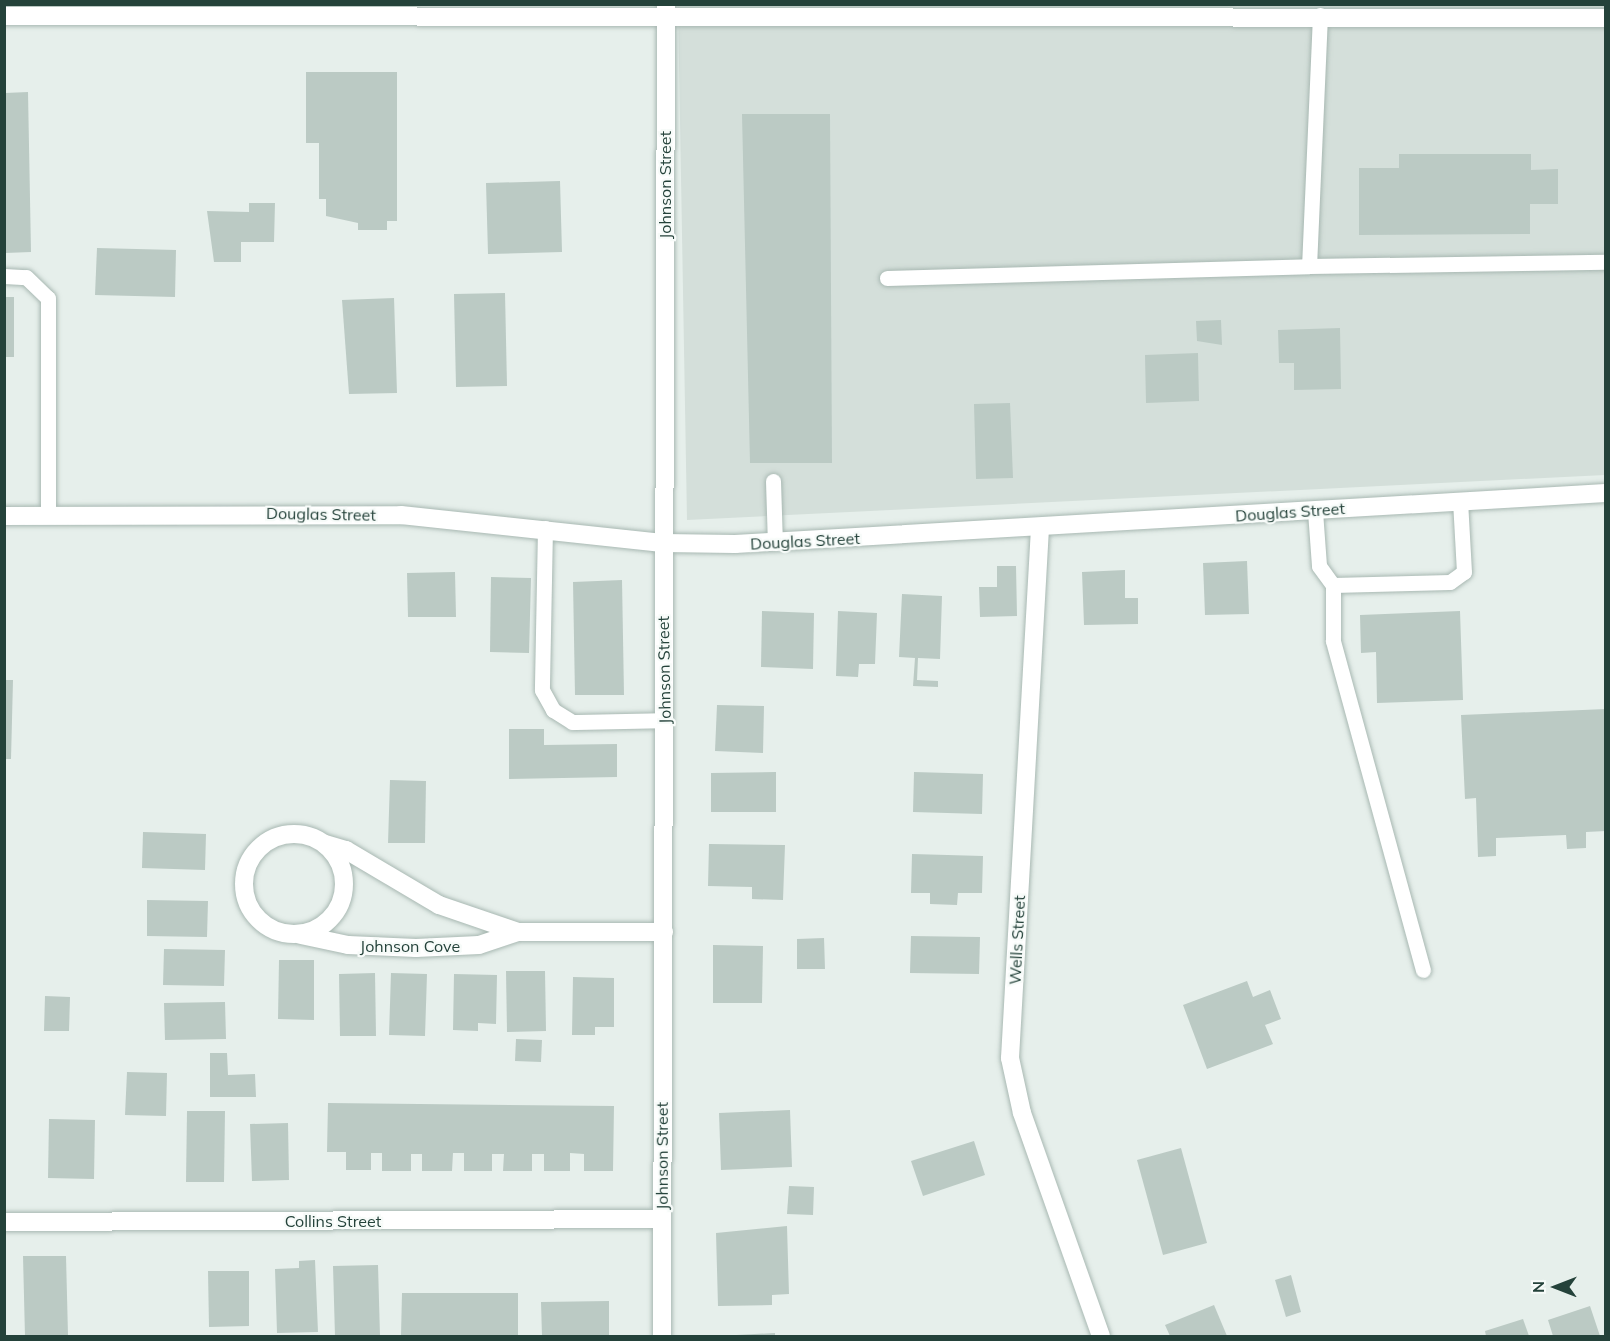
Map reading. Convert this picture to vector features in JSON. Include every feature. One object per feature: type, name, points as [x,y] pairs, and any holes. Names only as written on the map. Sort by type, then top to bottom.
[{"type":"street","points":[[4,15],[666,11],[1320,15],[1584,11],[1605,18]]},
{"type":"street","name":"Johnson Street","points":[[662,1336],[666,11]]},
{"type":"street","name":"Douglas Street","points":[[4,516],[342,513],[546,528],[663,543],[775,543],[1605,493]]},
{"type":"street","name":"Wells Street","points":[[1040,528],[1010,1058],[1022,1113],[1101,1336]]},
{"type":"street","name":"Johnson Cove","points":[[518,932],[439,905],[346,850],[325,844],[307,835],[269,840],[245,871],[250,910],[264,925],[348,945],[416,948],[479,945],[518,932],[664,932]]},
{"type":"street","points":[[301,935],[335,915],[343,897],[345,878],[325,844]]},
{"type":"street","name":"Collins Street","points":[[4,1222],[662,1220]]},
{"type":"lane","points":[[1309,266],[1320,15]]},
{"type":"lane","points":[[888,278],[1309,266],[1605,262]]},
{"type":"lane","points":[[4,276],[26,277],[48,298],[48,516]]},
{"type":"lane","points":[[773,481],[775,543]]},
{"type":"lane","points":[[1333,585],[1450,582],[1464,572],[1460,501]]},
{"type":"lane","points":[[1315,511],[1319,566],[1333,585],[1333,641],[1423,970]]},
{"type":"lane","points":[[546,528],[542,690],[553,710],[572,722],[664,720]]},
{"type":"shaded area","points":[[678,5],[1605,5],[1605,475],[687,520]]},
{"type":"building","points":[[306,72],[397,72],[397,221],[387,221],[387,230],[358,230],[358,223],[326,216],[326,199],[319,199],[319,143],[306,143]]},
{"type":"building","points":[[28,92],[31,252],[5,253],[5,93]]},
{"type":"building","points":[[742,114],[830,114],[832,463],[750,463]]},
{"type":"building","points":[[1399,154],[1531,154],[1531,170],[1558,169],[1558,204],[1530,204],[1530,234],[1359,235],[1359,168],[1399,168]]},
{"type":"building","points":[[560,181],[562,252],[488,254],[486,183]]},
{"type":"building","points":[[249,203],[275,203],[274,242],[241,242],[241,262],[214,262],[207,211],[249,212]]},
{"type":"building","points":[[97,248],[176,250],[175,297],[95,295]]},
{"type":"building","points":[[505,293],[507,386],[456,387],[454,294]]},
{"type":"building","points":[[4,297],[14,297],[14,357],[4,357]]},
{"type":"building","points":[[394,298],[397,393],[349,394],[342,300]]},
{"type":"building","points":[[1221,320],[1222,345],[1197,341],[1196,321]]},
{"type":"building","points":[[1340,328],[1341,389],[1294,390],[1294,363],[1279,363],[1278,330]]},
{"type":"building","points":[[1198,353],[1199,401],[1146,403],[1145,355]]},
{"type":"building","points":[[1010,403],[1013,478],[976,479],[974,404]]},
{"type":"building","points":[[1247,561],[1249,614],[1205,615],[1203,563]]},
{"type":"building","points":[[997,566],[1016,566],[1017,616],[980,617],[979,587],[997,587]]},
{"type":"building","points":[[1125,570],[1125,598],[1138,598],[1138,624],[1084,625],[1082,572]]},
{"type":"building","points":[[455,572],[456,617],[408,617],[407,573]]},
{"type":"building","points":[[491,577],[531,578],[529,653],[490,652]]},
{"type":"building","points":[[622,580],[624,695],[575,695],[573,582]]},
{"type":"building","points":[[902,594],[942,596],[940,659],[918,658],[917,680],[938,681],[938,687],[913,686],[915,658],[899,657]]},
{"type":"building","points":[[762,611],[814,613],[813,669],[761,667]]},
{"type":"building","points":[[838,611],[877,613],[875,664],[859,664],[858,677],[836,676]]},
{"type":"building","points":[[1460,611],[1463,700],[1377,703],[1376,652],[1361,653],[1360,615]]},
{"type":"building","points":[[4,680],[13,680],[11,759],[4,759]]},
{"type":"building","points":[[717,705],[764,706],[763,753],[715,751]]},
{"type":"building","points":[[1606,709],[1606,831],[1586,832],[1586,848],[1567,849],[1566,835],[1496,838],[1496,856],[1478,857],[1476,798],[1465,799],[1461,715]]},
{"type":"building","points":[[509,729],[544,729],[544,745],[617,744],[617,777],[509,779]]},
{"type":"building","points":[[776,772],[776,812],[711,812],[711,773]]},
{"type":"building","points":[[914,772],[983,774],[982,814],[913,812]]},
{"type":"building","points":[[390,780],[426,781],[425,843],[388,843]]},
{"type":"building","points":[[143,832],[206,834],[205,870],[142,868]]},
{"type":"building","points":[[709,844],[785,845],[783,900],[752,899],[752,887],[708,886]]},
{"type":"building","points":[[912,854],[983,856],[982,893],[958,893],[957,905],[930,904],[930,893],[911,893]]},
{"type":"building","points":[[147,900],[208,901],[207,937],[147,936]]},
{"type":"building","points":[[911,936],[980,937],[979,974],[910,973]]},
{"type":"building","points":[[824,938],[825,969],[797,969],[797,939]]},
{"type":"building","points":[[713,945],[763,946],[762,1003],[713,1003]]},
{"type":"building","points":[[164,949],[225,950],[224,986],[163,985]]},
{"type":"building","points":[[279,960],[314,960],[314,1020],[278,1019]]},
{"type":"building","points":[[506,971],[545,971],[546,1031],[507,1032]]},
{"type":"building","points":[[375,973],[376,1036],[340,1036],[339,974]]},
{"type":"building","points":[[391,973],[427,974],[425,1036],[389,1035]]},
{"type":"building","points":[[454,974],[497,975],[496,1024],[478,1023],[478,1031],[453,1030]]},
{"type":"building","points":[[573,977],[614,978],[614,1027],[595,1027],[595,1035],[572,1035]]},
{"type":"building","points":[[1247,981],[1253,997],[1270,990],[1281,1019],[1265,1025],[1273,1044],[1207,1069],[1183,1005]]},
{"type":"building","points":[[45,996],[70,997],[69,1031],[44,1031]]},
{"type":"building","points":[[225,1002],[226,1039],[165,1040],[164,1003]]},
{"type":"building","points":[[516,1039],[542,1040],[541,1062],[515,1061]]},
{"type":"building","points":[[210,1053],[227,1053],[228,1075],[255,1074],[256,1097],[210,1097]]},
{"type":"building","points":[[127,1072],[167,1073],[166,1116],[125,1115]]},
{"type":"building","points":[[328,1103],[614,1106],[613,1171],[584,1171],[584,1154],[570,1153],[570,1171],[544,1171],[544,1154],[532,1154],[532,1171],[503,1171],[504,1154],[492,1154],[492,1171],[464,1171],[464,1153],[453,1153],[452,1171],[422,1171],[422,1154],[411,1154],[411,1171],[382,1171],[382,1153],[371,1153],[371,1170],[346,1170],[346,1152],[327,1152]]},
{"type":"building","points":[[790,1110],[792,1167],[721,1170],[719,1113]]},
{"type":"building","points":[[187,1111],[225,1111],[224,1182],[186,1182]]},
{"type":"building","points":[[49,1119],[95,1120],[94,1179],[48,1178]]},
{"type":"building","points":[[288,1123],[289,1180],[252,1181],[250,1124]]},
{"type":"building","points":[[974,1141],[985,1175],[923,1196],[911,1161]]},
{"type":"building","points":[[1181,1148],[1207,1243],[1163,1255],[1137,1160]]},
{"type":"building","points":[[789,1186],[814,1187],[813,1215],[787,1214]]},
{"type":"building","points":[[787,1226],[789,1294],[772,1295],[772,1305],[718,1306],[716,1233]]},
{"type":"building","points":[[23,1256],[66,1256],[68,1335],[25,1336]]},
{"type":"building","points":[[315,1260],[318,1332],[277,1333],[275,1269],[299,1268],[299,1261]]},
{"type":"building","points":[[378,1265],[380,1336],[335,1336],[333,1266]]},
{"type":"building","points":[[208,1271],[249,1271],[249,1326],[209,1327]]},
{"type":"building","points":[[1291,1275],[1301,1312],[1286,1317],[1275,1280]]},
{"type":"building","points":[[402,1293],[518,1293],[518,1336],[401,1336]]},
{"type":"building","points":[[609,1301],[609,1336],[542,1336],[541,1302]]},
{"type":"building","points":[[1214,1305],[1227,1336],[1170,1336],[1165,1325]]},
{"type":"building","points":[[1590,1306],[1600,1336],[1553,1336],[1548,1320]]},
{"type":"building","points":[[1523,1319],[1529,1336],[1486,1336],[1485,1331]]},
{"type":"building","points":[[775,1333],[775,1336],[736,1336],[736,1335]]}]
